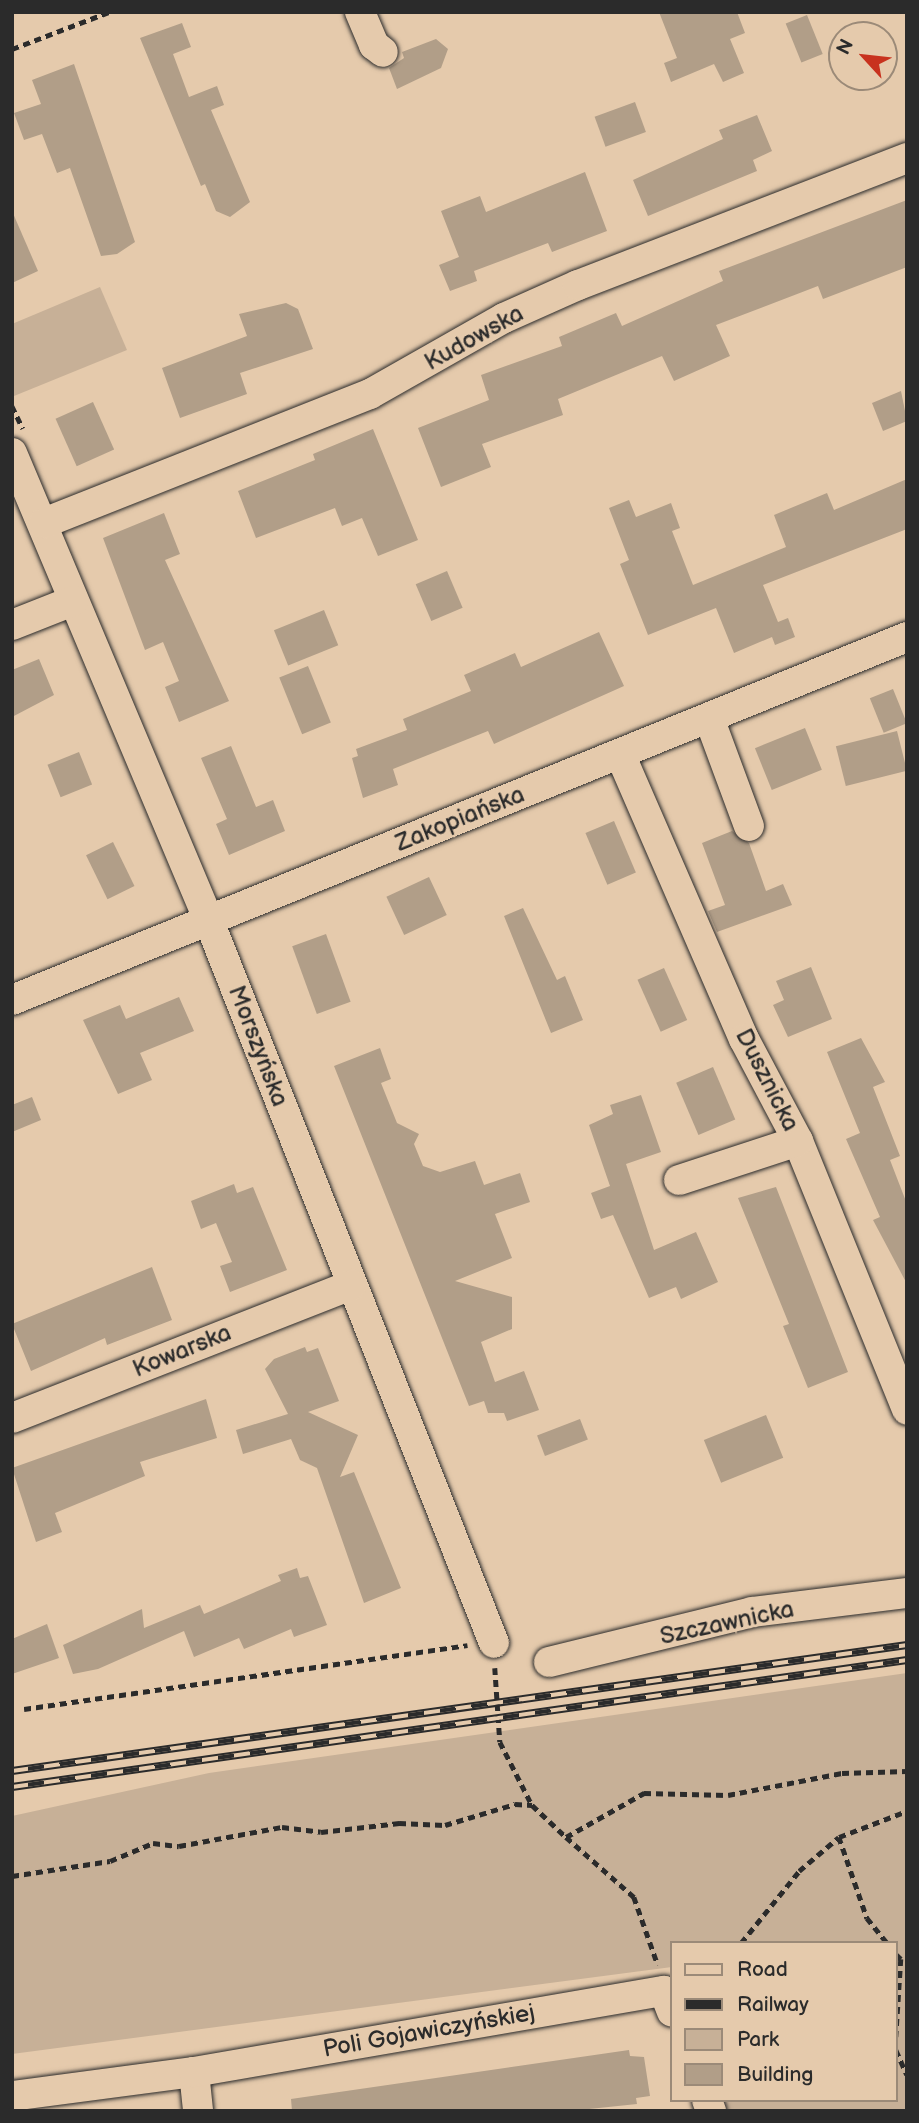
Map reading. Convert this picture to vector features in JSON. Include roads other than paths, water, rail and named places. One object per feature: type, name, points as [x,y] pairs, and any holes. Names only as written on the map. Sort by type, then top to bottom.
[{"type":"street","points":[[360,12],[373,45],[383,52]]},
{"type":"street","name":"Kudowska","points":[[44,523],[370,394],[504,318],[578,285],[907,158]]},
{"type":"street","name":"Morszyńska","points":[[12,453],[44,523],[73,601],[209,921],[494,1643]]},
{"type":"street","points":[[12,625],[73,601]]},
{"type":"street","name":"Zakopiańska","points":[[12,1000],[907,637]]},
{"type":"street","points":[[709,719],[749,826]]},
{"type":"street","name":"Dusznicka","points":[[620,754],[744,1039],[798,1141],[907,1410]]},
{"type":"street","points":[[679,1180],[798,1141]]},
{"type":"street","name":"Kowarska","points":[[12,1418],[352,1284]]},
{"type":"street","name":"Szczawnicka","points":[[549,1662],[752,1612],[907,1593]]},
{"type":"street","name":"Poli Gojawiczyńskiej","points":[[12,2095],[194,2072],[668,2001]]},
{"type":"street","points":[[194,2072],[198,2111]]},
{"type":"railway","points":[[12,1771],[907,1645]]},
{"type":"railway","points":[[12,1787],[907,1660]]}]
